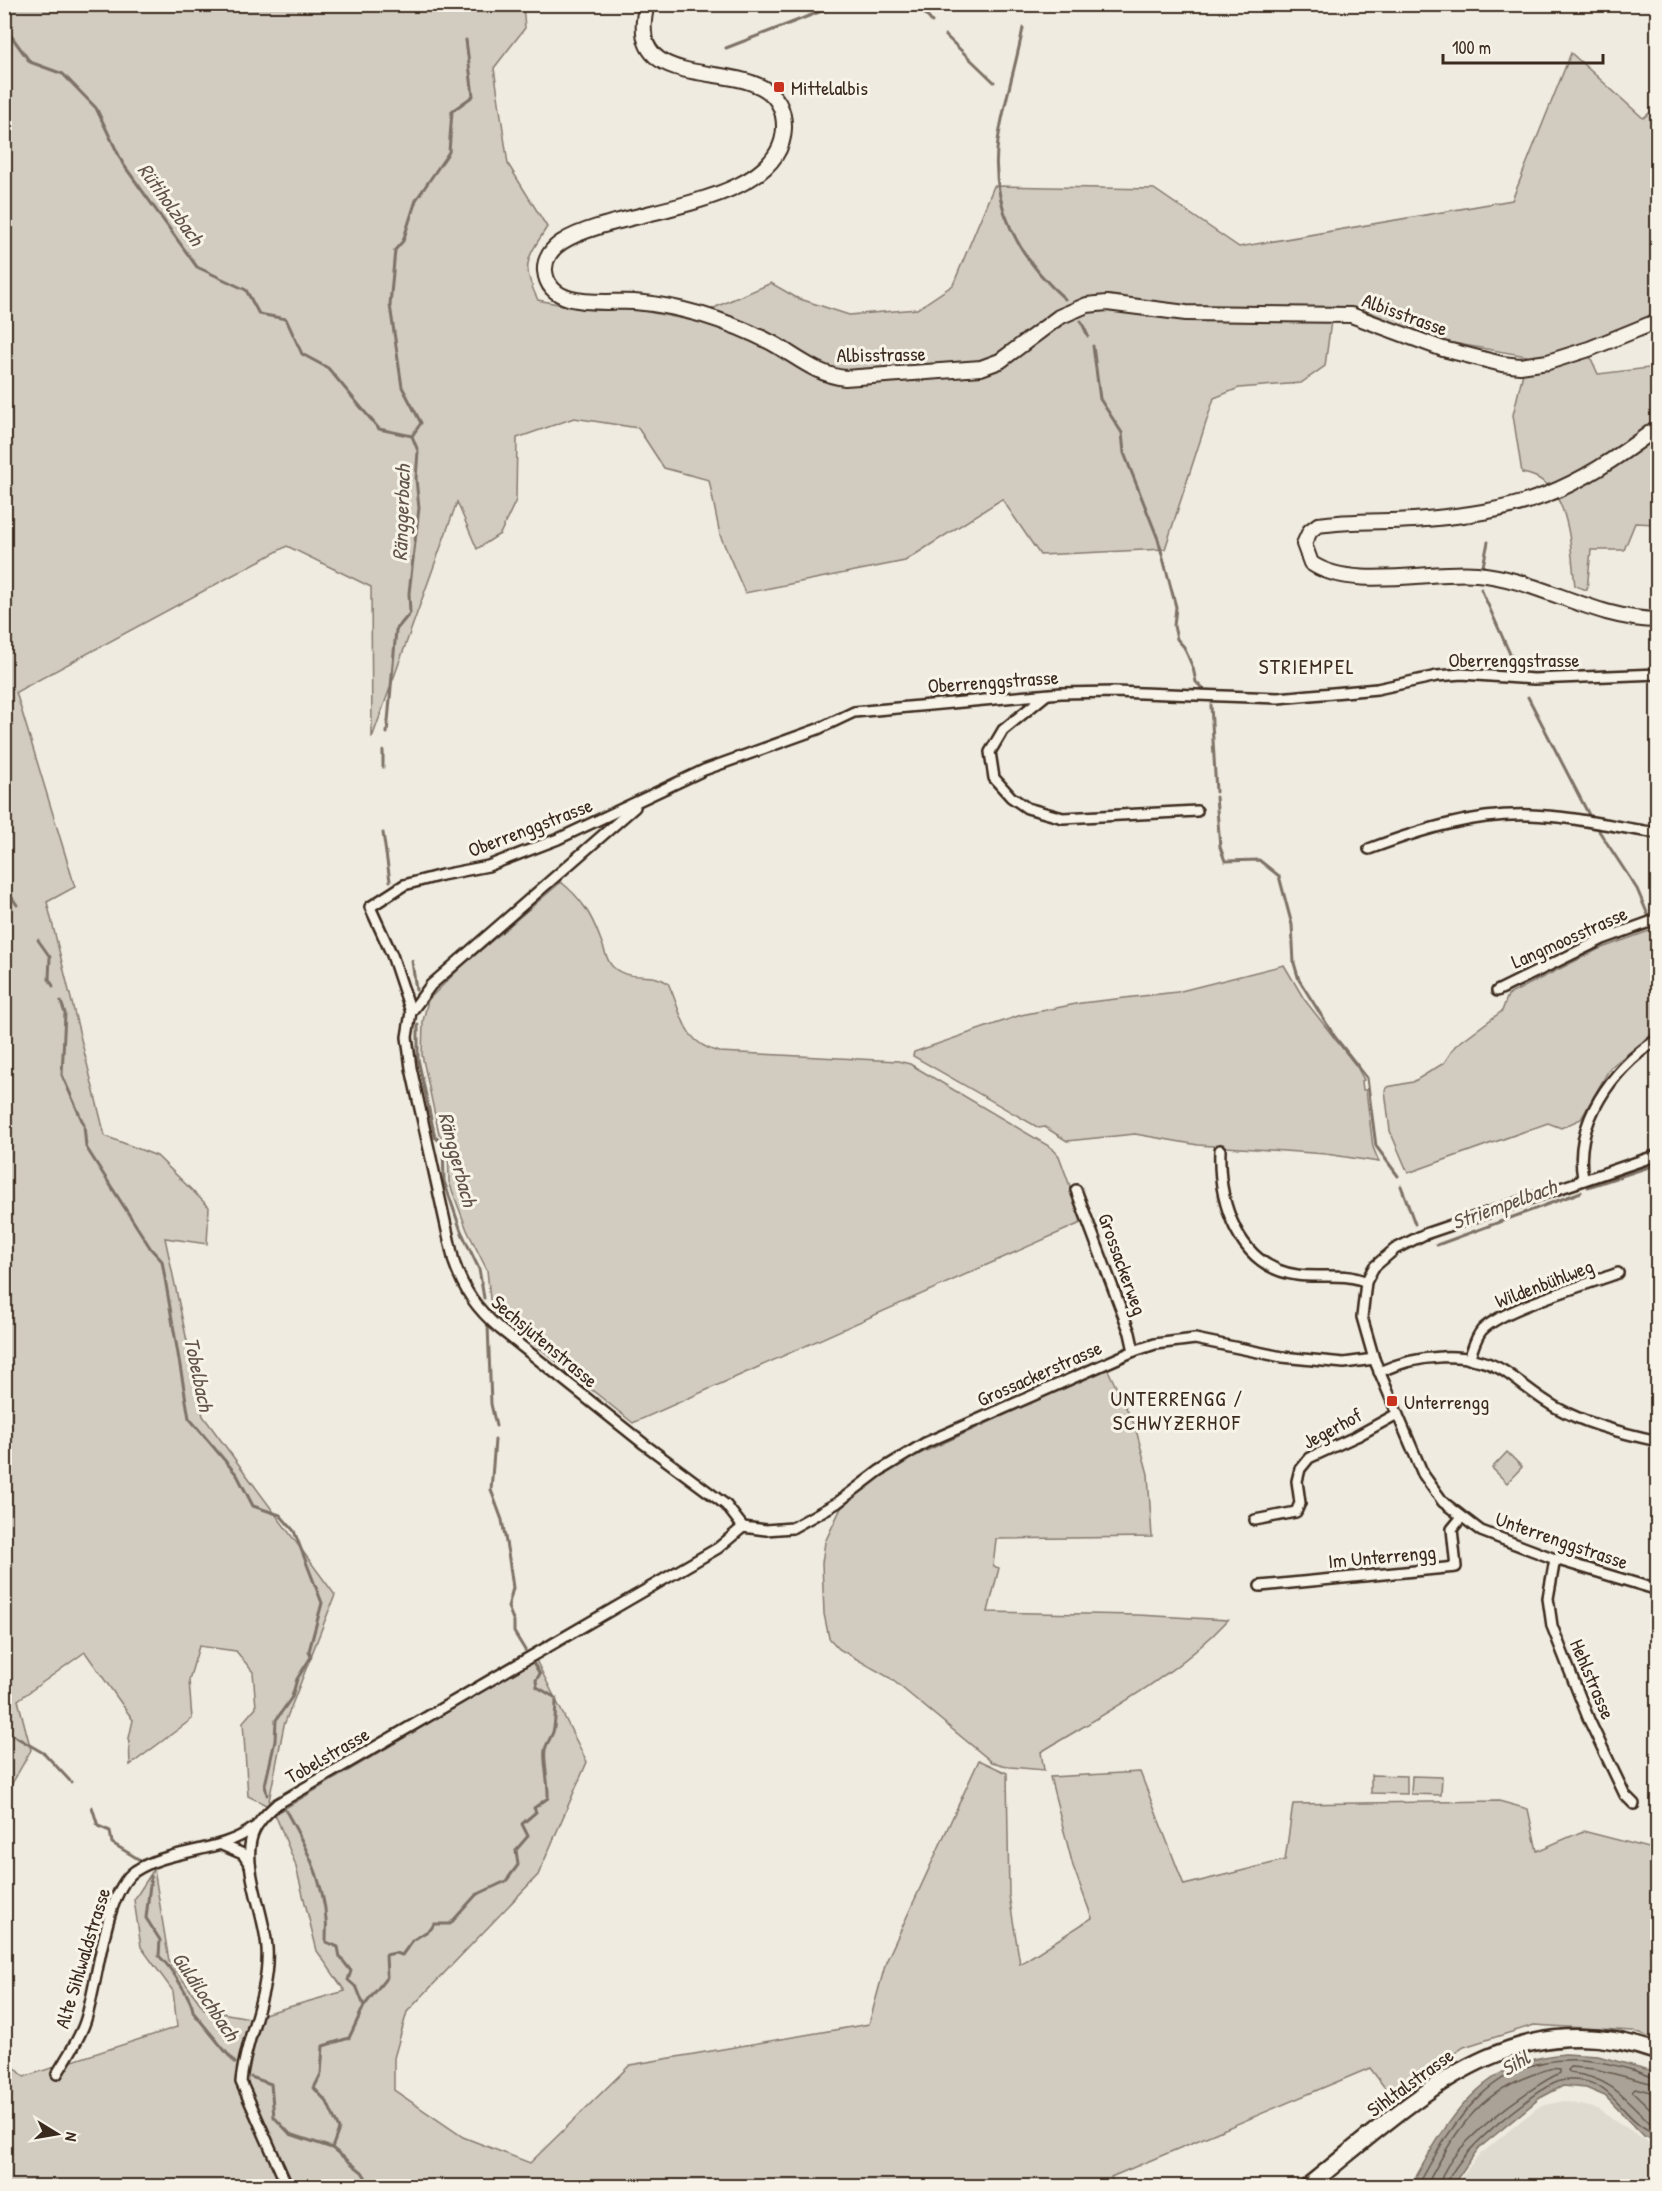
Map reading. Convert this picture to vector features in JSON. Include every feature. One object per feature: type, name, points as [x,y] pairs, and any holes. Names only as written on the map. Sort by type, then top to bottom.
[{"type":"main road","name":"Albisstrasse","points":[[646,4],[643,32],[654,57],[667,65],[736,78],[760,87],[773,97],[783,114],[783,138],[779,149],[765,168],[741,182],[692,202],[593,229],[563,241],[549,254],[545,273],[552,289],[566,298],[643,303],[687,310],[741,329],[825,374],[845,378],[981,368],[1000,361],[1059,317],[1087,305],[1107,303],[1194,314],[1351,315],[1443,349],[1502,364],[1520,366],[1548,362],[1589,349],[1658,321]]},
{"type":"main road","points":[[1658,427],[1588,476],[1528,503],[1462,516],[1318,525],[1310,531],[1304,544],[1311,563],[1328,572],[1396,578],[1477,574],[1508,580],[1596,610],[1658,620]]},
{"type":"main road","name":"Sihltalstrasse","points":[[1308,2187],[1436,2085],[1492,2054],[1533,2042],[1578,2038],[1617,2042],[1658,2052]]},
{"type":"street","name":"Oberrenggstrasse","points":[[370,907],[404,885],[488,866],[558,839],[704,770],[818,729],[848,713],[879,708],[1113,692],[1278,698],[1377,689],[1437,676],[1462,674],[1534,678],[1658,674]]},
{"type":"street","points":[[1046,695],[1003,730],[990,752],[994,778],[1011,797],[1027,808],[1062,818],[1197,811]]},
{"type":"street","name":"Sechsjutenstrasse","points":[[644,800],[431,985],[411,1012],[407,1037],[411,1068],[454,1262],[464,1288],[478,1309],[644,1444],[726,1505],[743,1527]]},
{"type":"street","points":[[1368,849],[1443,825],[1504,815],[1559,818],[1658,833]]},
{"type":"street","name":"Sechsjutenstrasse","points":[[370,907],[392,955],[411,1012]]},
{"type":"street","name":"Langmoosstrasse","points":[[1497,991],[1603,939],[1658,919]]},
{"type":"street","points":[[1583,1178],[1581,1144],[1592,1112],[1630,1062],[1658,1040]]},
{"type":"street","points":[[1220,1150],[1221,1187],[1241,1240],[1253,1257],[1269,1267],[1287,1273],[1348,1277],[1366,1282],[1382,1259],[1425,1234],[1583,1178],[1658,1155]]},
{"type":"street","name":"Grossackerweg","points":[[1076,1190],[1134,1351]]},
{"type":"street","name":"Wildenbühlweg","points":[[1469,1359],[1478,1335],[1490,1324],[1544,1300],[1618,1274]]},
{"type":"street","name":"Unterrenggstrasse","points":[[1366,1282],[1362,1317],[1374,1359],[1423,1474],[1437,1495],[1461,1518],[1499,1539],[1555,1559],[1658,1590]]},
{"type":"street","name":"Grossackerstrasse","points":[[743,1527],[766,1530],[792,1528],[822,1513],[879,1471],[925,1443],[1134,1351],[1158,1344],[1195,1339],[1282,1357],[1344,1363],[1374,1359]]},
{"type":"street","points":[[1379,1372],[1427,1358],[1469,1359],[1501,1370],[1559,1410],[1658,1441]]},
{"type":"street","name":"Jegerhof","points":[[1255,1520],[1296,1512],[1300,1503],[1296,1481],[1300,1469],[1309,1458],[1397,1414]]},
{"type":"street","name":"Im Unterrengg","points":[[1260,1586],[1456,1567],[1452,1529],[1461,1518]]},
{"type":"street","name":"Tobelstrasse","points":[[255,1827],[277,1804],[718,1548],[743,1527]]},
{"type":"street","name":"Hehlstrasse","points":[[1555,1559],[1548,1598],[1552,1626],[1589,1720],[1625,1795],[1634,1804]]},
{"type":"street","points":[[255,1827],[250,1840],[251,1866],[267,1948],[266,1982],[241,2082],[287,2187]]},
{"type":"street","name":"Alte Sihlwaldstrasse","points":[[57,2074],[85,2022],[113,1905],[122,1886],[134,1872],[149,1864],[222,1845],[255,1827]]},
{"type":"street","points":[[222,1845],[243,1854],[251,1866]]},
{"type":"shaded area","points":[[5,5],[523,5],[525,28],[494,68],[508,164],[547,227],[528,262],[529,278],[538,300],[583,309],[628,308],[694,321],[721,304],[771,283],[797,298],[849,315],[917,309],[953,285],[994,186],[1154,189],[1239,247],[1512,200],[1571,53],[1643,118],[1657,107],[1657,312],[1585,345],[1598,374],[1657,367],[1657,524],[1635,523],[1624,550],[1591,550],[1587,590],[1575,586],[1569,536],[1559,502],[1551,488],[1538,478],[1522,473],[1513,415],[1527,356],[1435,340],[1362,309],[1333,306],[1325,366],[1301,383],[1239,388],[1214,398],[1165,549],[1040,555],[1002,499],[905,561],[745,593],[720,535],[709,480],[664,468],[638,428],[574,418],[517,438],[516,500],[500,534],[477,549],[457,502],[372,738],[371,587],[287,546],[16,692],[75,887],[47,902],[105,1136],[157,1156],[209,1207],[207,1244],[165,1238],[203,1416],[335,1595],[284,1725],[268,1806],[248,1796],[243,1722],[256,1707],[253,1672],[236,1651],[199,1646],[189,1680],[192,1719],[130,1765],[129,1738],[133,1720],[85,1652],[18,1700],[31,1750],[5,1796]]},
{"type":"shaded area","points":[[561,882],[580,900],[589,914],[613,967],[620,972],[634,976],[654,977],[668,983],[685,1025],[697,1041],[719,1052],[898,1061],[910,1064],[1052,1148],[1059,1156],[1083,1222],[633,1423],[491,1309],[487,1270],[467,1230],[449,1182],[448,1144],[439,1134],[422,1055],[423,1021],[428,1000],[461,967]]},
{"type":"shaded area","points":[[1649,931],[1657,938],[1657,1030],[1610,1068],[1581,1119],[1561,1128],[1548,1123],[1408,1173],[1390,1131],[1385,1090],[1387,1087],[1413,1082],[1444,1063],[1455,1046],[1502,1011],[1508,995],[1599,949]]},
{"type":"shaded area","points":[[1284,965],[1304,999],[1357,1067],[1364,1080],[1362,1081],[1363,1090],[1366,1090],[1373,1147],[1379,1162],[1326,1154],[1198,1145],[1135,1134],[1067,1141],[1045,1127],[1039,1128],[913,1056],[914,1052],[1021,1015],[1081,1003],[1177,992]]},
{"type":"shaded area","points":[[1107,1368],[1135,1426],[1148,1474],[1152,1537],[996,1539],[993,1566],[999,1568],[988,1612],[1138,1615],[1228,1620],[1186,1659],[1163,1676],[1041,1752],[1044,1770],[1010,1767],[992,1762],[890,1678],[839,1649],[829,1638],[824,1614],[822,1563],[825,1542],[841,1508],[849,1499],[900,1463]]},
{"type":"shaded area","points":[[1507,1452],[1522,1467],[1507,1483],[1492,1468]]},
{"type":"shaded area","points":[[536,1660],[587,1762],[538,1875],[407,2012],[394,2058],[394,2090],[463,2137],[530,2163],[630,2065],[869,2024],[886,1962],[979,1760],[1007,1773],[1009,1895],[1020,1964],[1092,1918],[1073,1866],[1050,1777],[1140,1772],[1184,1885],[1285,1860],[1293,1804],[1499,1801],[1528,1809],[1537,1851],[1583,1831],[1657,1850],[1657,2040],[1632,2031],[1534,2025],[1464,2047],[1391,2096],[1370,2068],[1111,2177],[1115,2186],[5,2186],[4,2056],[24,2077],[177,2027],[173,1991],[141,1947],[134,1900],[154,1869],[169,1961],[205,2010],[250,2018],[345,1991],[317,1951],[295,1863],[275,1814]]},
{"type":"shaded area","points":[[1371,1775],[1407,1776],[1407,1794],[1371,1793]]},
{"type":"shaded area","points":[[1412,1776],[1442,1777],[1441,1795],[1411,1794]]},
{"type":"shaded area","points":[[1563,2101],[1598,2109],[1647,2141],[1657,2158],[1657,2186],[1454,2186],[1477,2157],[1538,2107]]},
{"type":"water","points":[[1565,2054],[1598,2056],[1657,2072],[1657,2139],[1645,2137],[1605,2096],[1586,2088],[1563,2086],[1540,2098],[1478,2149],[1452,2186],[1411,2186],[1438,2138],[1453,2117],[1489,2081],[1511,2068],[1536,2059]]},
{"type":"waterway","points":[[726,48],[840,4]]},
{"type":"waterway","points":[[917,4],[932,22]]},
{"type":"waterway","name":"Rütiholzbach","points":[[4,26],[30,62],[63,74],[96,108],[123,164],[197,267],[246,290],[259,314],[286,319],[302,354],[328,368],[379,429],[412,436]]},
{"type":"waterway","points":[[1023,28],[998,141],[996,164],[998,187],[1003,208],[1021,248],[1034,266],[1065,299]]},
{"type":"waterway","points":[[945,35],[994,82]]},
{"type":"waterway","name":"Ränggerbach","points":[[387,733],[396,630],[410,613],[409,593],[419,508],[416,479],[418,451],[412,436],[421,423],[402,387],[390,305],[395,250],[403,241],[416,200],[449,152],[452,111],[473,96],[466,40]]},
{"type":"waterway","points":[[1081,321],[1088,336]]},
{"type":"waterway","points":[[1093,346],[1100,399],[1122,433],[1124,453],[1158,539],[1176,607],[1174,626],[1177,639],[1184,647],[1196,682],[1205,691]]},
{"type":"waterway","points":[[1483,566],[1488,542]]},
{"type":"waterway","points":[[1481,589],[1518,672]]},
{"type":"waterway","points":[[1528,697],[1589,815]]},
{"type":"waterway","points":[[1211,705],[1216,792]]},
{"type":"waterway","name":"Ränggerbach","points":[[383,751],[383,767]]},
{"type":"waterway","name":"Striempelbach","points":[[1216,797],[1220,847],[1225,861],[1259,860],[1279,876],[1292,925],[1294,963],[1299,980],[1335,1037],[1367,1078],[1376,1146],[1398,1176]]},
{"type":"waterway","points":[[1599,831],[1637,889],[1648,915]]},
{"type":"waterway","name":"Ränggerbach","points":[[383,833],[390,881]]},
{"type":"waterway","name":"Tobelbach","points":[[4,886],[17,905]]},
{"type":"waterway","name":"Tobelbach","points":[[38,940],[50,957],[49,979],[53,986]]},
{"type":"waterway","name":"Ränggerbach","points":[[412,961],[416,990]]},
{"type":"waterway","name":"Tobelbach","points":[[61,1002],[65,1013],[62,1075],[84,1125],[86,1147],[151,1249],[162,1261],[189,1418],[237,1475],[253,1506],[280,1515],[294,1531],[322,1603],[309,1651],[311,1657],[297,1679],[292,1697],[276,1720],[275,1741],[265,1785],[267,1795]]},
{"type":"waterway","name":"Ränggerbach","points":[[418,1025],[418,1059],[435,1137],[443,1144],[444,1181],[461,1231],[479,1269],[484,1298]]},
{"type":"waterway","name":"Striempelbach","points":[[1588,1187],[1658,1164]]},
{"type":"waterway","name":"Striempelbach","points":[[1401,1186],[1415,1224]]},
{"type":"waterway","name":"Striempelbach","points":[[1437,1245],[1581,1192]]},
{"type":"waterway","name":"Ränggerbach","points":[[488,1325],[491,1404],[496,1426]]},
{"type":"waterway","name":"Ränggerbach","points":[[495,1440],[491,1490],[502,1520],[509,1559],[513,1588],[508,1607],[514,1622],[514,1632],[525,1650]]},
{"type":"waterway","name":"Ränggerbach","points":[[371,2186],[362,2172],[332,2148],[339,2129],[327,2102],[314,2088],[321,2074],[323,2046],[349,2038],[364,2006],[387,1977],[386,1955],[395,1953],[402,1955],[413,1940],[431,1929],[434,1924],[450,1924],[476,1895],[506,1881],[518,1865],[516,1850],[528,1836],[522,1824],[536,1812],[534,1808],[548,1798],[545,1754],[553,1732],[555,1715],[556,1698],[537,1687],[536,1680],[540,1674],[534,1664]]},
{"type":"waterway","name":"Guldilochbach","points":[[4,1710],[9,1733],[45,1754],[71,1782]]},
{"type":"waterway","name":"Guldilochbach","points":[[92,1807],[98,1826],[110,1831],[112,1843],[140,1860]]},
{"type":"waterway","name":"Tobelbach","points":[[286,1811],[310,1858],[321,1890],[325,1907],[326,1942],[338,1947],[340,1957],[351,1971],[348,1980],[357,1988],[364,2006]]},
{"type":"waterway","name":"Guldilochbach","points":[[151,1876],[146,1918],[160,1940],[159,1956],[180,1983],[193,2012],[235,2063]]},
{"type":"waterway","points":[[251,2077],[271,2084],[274,2117],[290,2134],[332,2148]]},
{"type":"place","name":"Mittelalbis","points":[[779,87]]},
{"type":"place","name":"Unterrengg","points":[[1392,1401]]},
{"type":"district","name":"STRIEMPEL","points":[[1307,666]]},
{"type":"district","name":"UNTERRENGG / SCHWYZERHOF","points":[[1177,1410]]},
{"type":"water label","name":"Sihl","points":[[1515,2063]]}]
